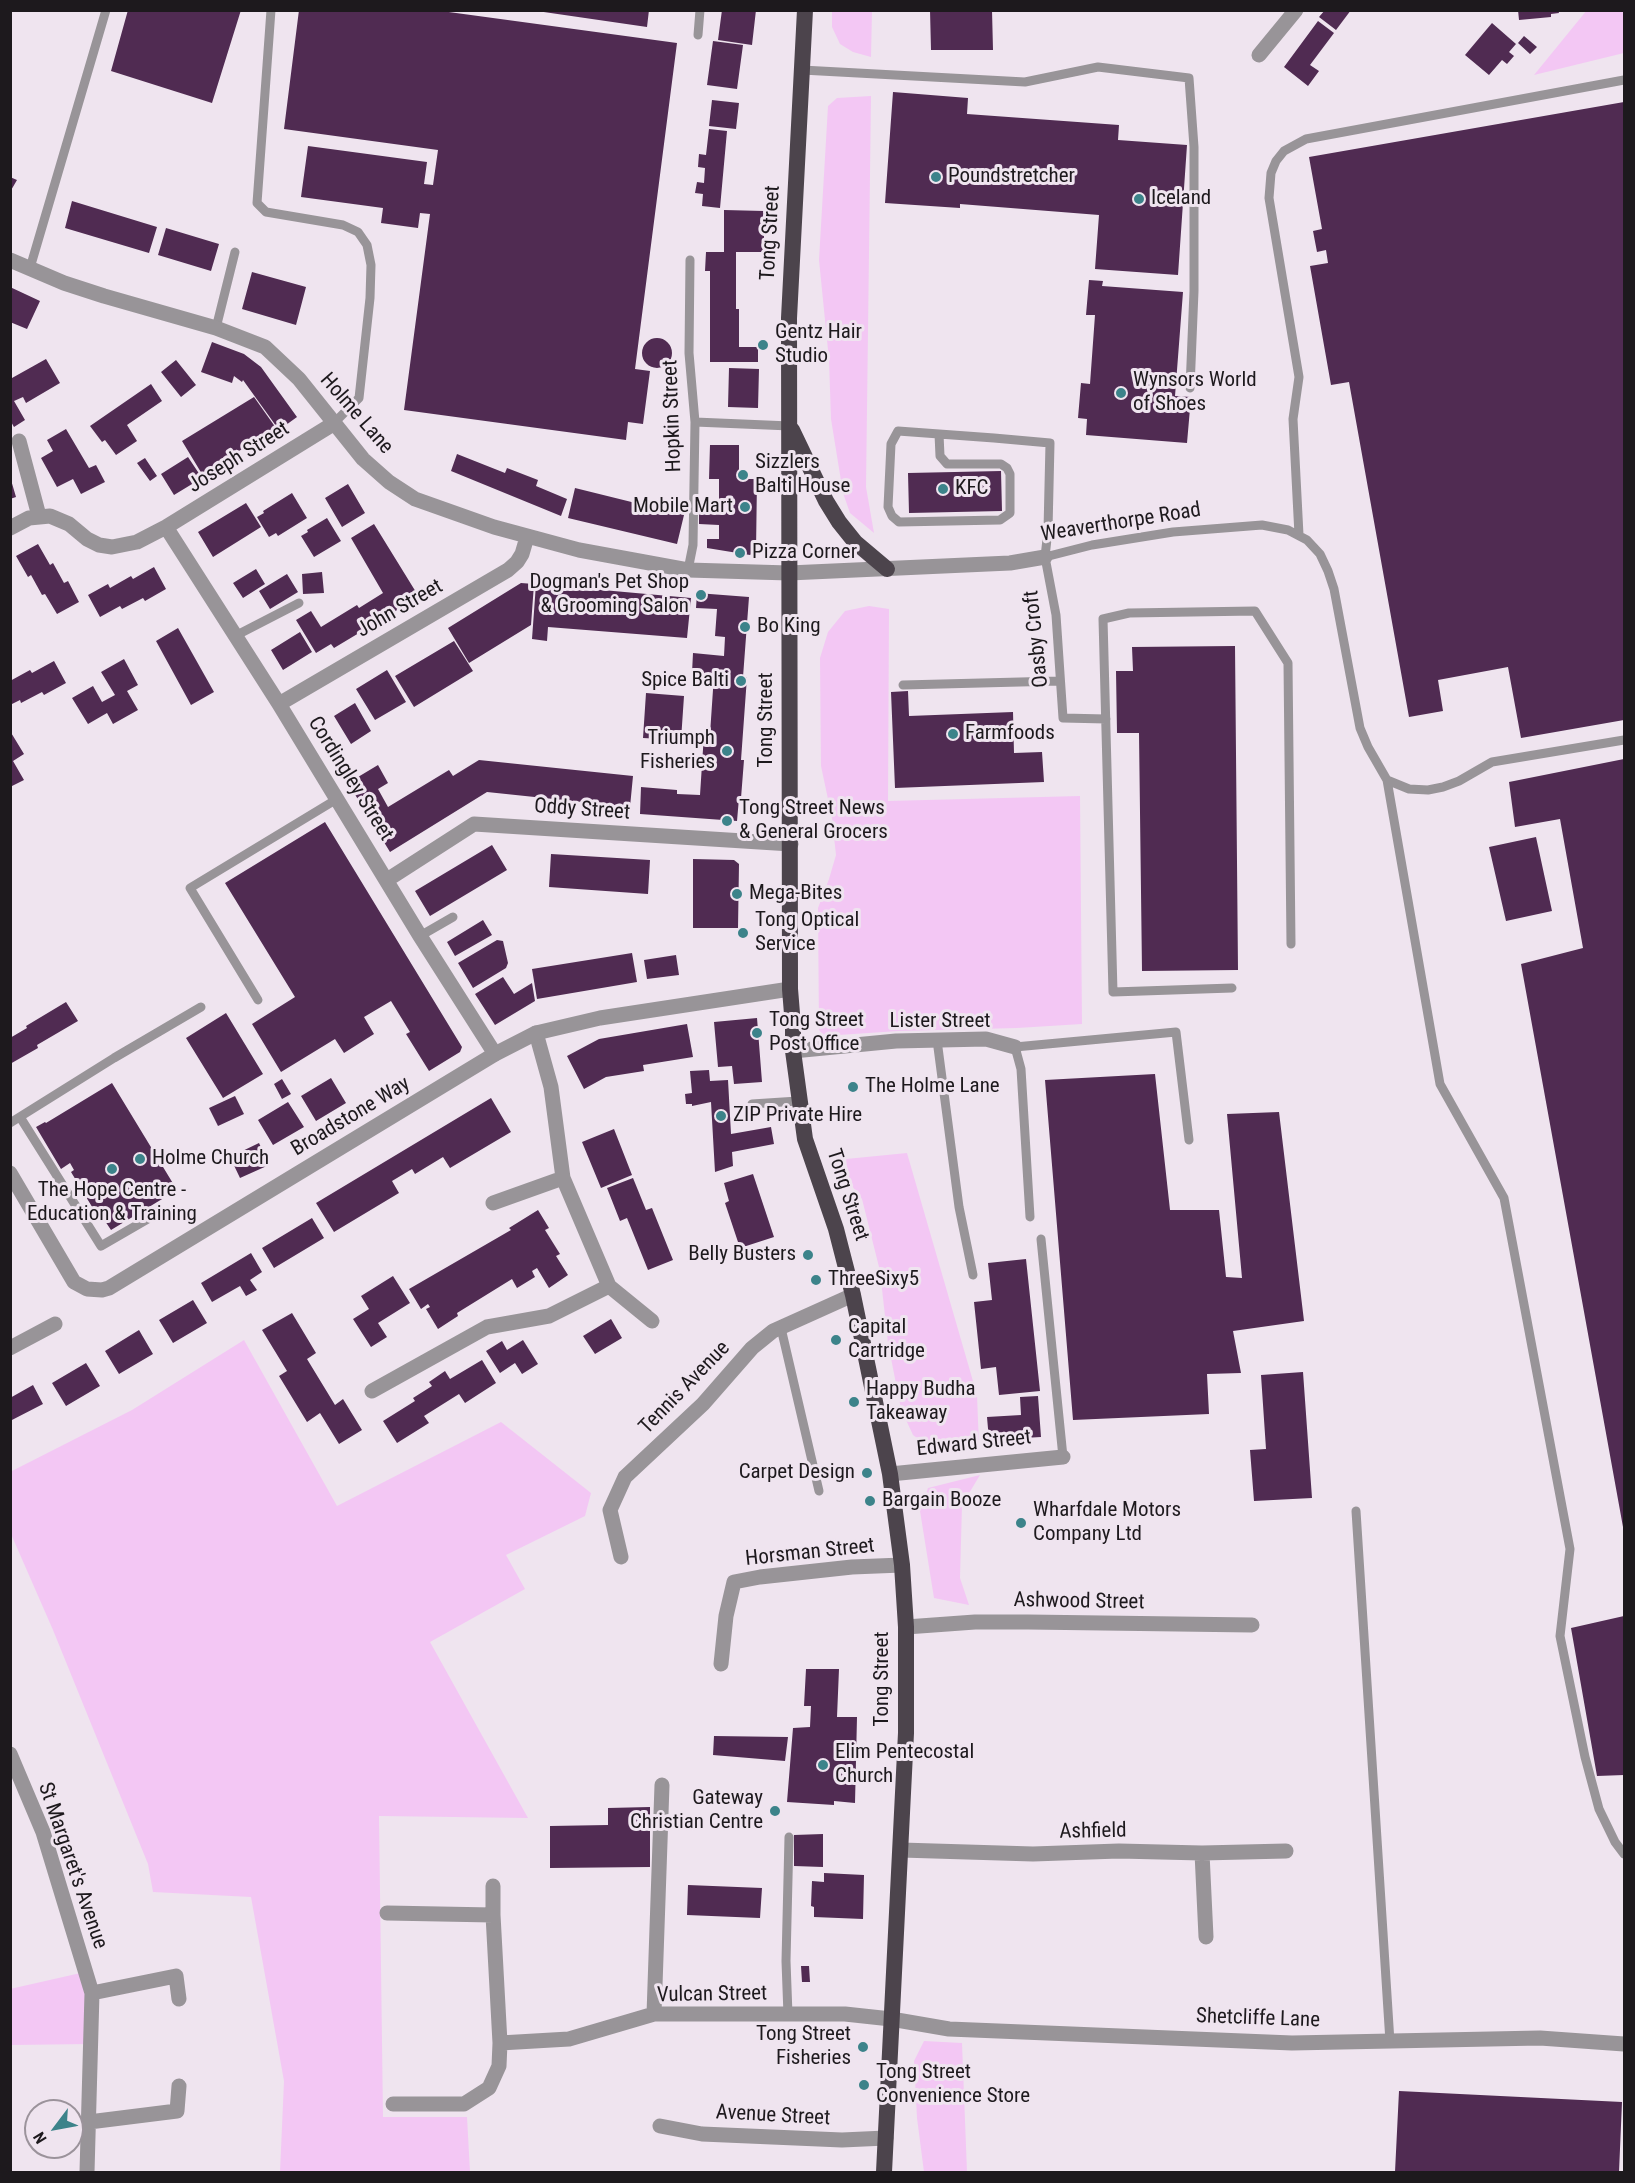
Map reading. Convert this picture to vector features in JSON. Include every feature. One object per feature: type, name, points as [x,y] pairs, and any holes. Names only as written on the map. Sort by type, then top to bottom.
[{"type":"highway","name":"Tong Street","points":[[805,10],[789,318],[790,989],[793,1051],[798,1101],[805,1139],[836,1229],[853,1295],[890,1474],[902,1565],[906,1627],[906,1733],[884,2172]]},
{"type":"highway","points":[[790,426],[826,501],[839,522],[855,542],[887,569]]},
{"type":"street","points":[[1259,55],[1296,10]]},
{"type":"street","name":"Holme Lane","points":[[10,260],[104,296],[216,327],[265,347],[299,379],[363,459],[389,482],[415,499],[527,537],[626,560],[688,570],[789,573]]},
{"type":"street","name":"Joseph Street","points":[[39,516],[60,519],[99,545],[112,547],[137,542],[166,527],[333,424]]},
{"type":"street","points":[[10,528],[29,518],[39,516],[19,441]]},
{"type":"street","name":"Cordingley Street","points":[[166,527],[279,704],[420,936],[495,1054]]},
{"type":"street","name":"John Street","points":[[279,704],[508,570],[522,554],[527,537]]},
{"type":"street","name":"Weaverthorpe Road","points":[[789,573],[1010,563],[1045,557]]},
{"type":"street","name":"Oddy Street","points":[[387,880],[474,824],[791,844]]},
{"type":"street","name":"Broadstone Way","points":[[10,1173],[74,1282],[87,1289],[102,1290],[495,1054],[536,1033],[600,1018],[790,989]]},
{"type":"street","points":[[536,1033],[551,1087],[563,1178],[609,1286],[652,1321]]},
{"type":"street","name":"Lister Street","points":[[793,1051],[896,1041],[986,1039],[1015,1047]]},
{"type":"street","points":[[493,1203],[563,1178]]},
{"type":"street","points":[[372,1391],[487,1327],[549,1316],[609,1286]]},
{"type":"street","name":"Tennis Avenue","points":[[621,1557],[610,1510],[625,1477],[703,1404],[752,1348],[773,1330],[853,1295]]},
{"type":"street","points":[[10,1348],[55,1324]]},
{"type":"street","name":"Edward Street","points":[[890,1474],[1063,1457]]},
{"type":"street","name":"Horsman Street","points":[[722,1664],[726,1616],[734,1582],[852,1567],[902,1565]]},
{"type":"street","name":"Ashwood Street","points":[[906,1627],[975,1622],[1252,1625]]},
{"type":"street","name":"St Margaret's Avenue","points":[[10,1754],[43,1832],[92,1993],[87,2172]]},
{"type":"street","points":[[654,2014],[662,1785]]},
{"type":"street","name":"Ashfield","points":[[901,1851],[1033,1854],[1119,1851],[1202,1853],[1286,1851]]},
{"type":"street","points":[[1202,1853],[1206,1937]]},
{"type":"street","points":[[393,2104],[464,2104],[489,2088],[499,2066],[500,2043],[493,1886]]},
{"type":"street","points":[[387,1913],[493,1915]]},
{"type":"street","points":[[92,1993],[176,1976],[179,1999]]},
{"type":"street","name":"Vulcan Street","points":[[500,2043],[569,2039],[654,2014],[845,2014],[891,2019]]},
{"type":"street","name":"Shetcliffe Lane","points":[[891,2019],[949,2029],[1292,2043],[1540,2038],[1624,2044]]},
{"type":"street","points":[[89,2122],[177,2111],[179,2086]]},
{"type":"street","name":"Avenue Street","points":[[660,2126],[702,2134],[842,2140],[886,2138]]},
{"type":"lane","points":[[30,268],[106,10]]},
{"type":"lane","points":[[271,10],[257,203],[267,212],[343,225],[358,232],[368,245],[371,265],[370,298],[359,398],[333,424]]},
{"type":"lane","points":[[698,35],[700,10]]},
{"type":"lane","points":[[802,70],[1025,82],[1098,67],[1189,78],[1194,147],[1194,291],[1190,388]]},
{"type":"lane","points":[[1299,535],[1293,418],[1299,377],[1269,198],[1268,185],[1276,161],[1294,144],[1306,139],[1624,80]]},
{"type":"lane","points":[[216,327],[235,252]]},
{"type":"lane","name":"Hopkin Street","points":[[688,570],[693,545],[695,422],[689,353],[690,260]]},
{"type":"lane","points":[[695,422],[790,426]]},
{"type":"lane","points":[[898,431],[939,434],[940,456],[947,464],[1001,464],[1007,468],[1010,474],[1011,510],[1006,517],[1000,520],[904,523],[895,519],[888,507],[891,444],[898,431]]},
{"type":"lane","name":"Oasby Croft","points":[[939,434],[1050,443],[1048,530],[1045,557],[1056,615],[1063,718],[1106,718]]},
{"type":"lane","name":"Weaverthorpe Road","points":[[1045,557],[1092,545],[1173,532],[1262,525],[1276,527],[1307,540],[1320,554],[1328,571],[1334,589],[1360,728],[1387,780]]},
{"type":"lane","points":[[236,636],[299,603]]},
{"type":"lane","points":[[1232,988],[1113,992],[1103,619],[1129,613],[1255,611],[1288,663],[1291,944]]},
{"type":"lane","points":[[903,685],[1059,681]]},
{"type":"lane","points":[[1387,780],[1408,789],[1428,790],[1459,781],[1491,762],[1624,740]]},
{"type":"lane","points":[[1387,780],[1440,1084],[1504,1198],[1570,1549],[1560,1636],[1585,1756],[1599,1809],[1615,1842],[1624,1854]]},
{"type":"lane","points":[[258,1000],[190,888],[337,799]]},
{"type":"lane","points":[[420,936],[453,917]]},
{"type":"lane","points":[[10,1123],[201,1007]]},
{"type":"lane","points":[[1030,1217],[1021,1069],[1015,1047],[1176,1032],[1188,1140]]},
{"type":"lane","points":[[937,1040],[958,1196],[973,1275]]},
{"type":"lane","points":[[753,1104],[798,1101]]},
{"type":"lane","points":[[20,1117],[101,1246],[158,1213]]},
{"type":"lane","points":[[1041,1239],[1063,1457]]},
{"type":"lane","points":[[781,1328],[819,1491]]},
{"type":"lane","points":[[1356,1511],[1390,2042]]},
{"type":"lane","points":[[788,2015],[786,1960],[789,1837]]},
{"type":"shaded area","points":[[1587,10],[1624,11],[1624,53],[1534,75]]},
{"type":"shaded area","points":[[832,11],[872,11],[871,57],[853,52],[840,44],[832,27]]},
{"type":"shaded area","points":[[871,96],[866,487],[874,533],[850,513],[843,493],[831,419],[829,360],[819,260],[828,106],[837,98]]},
{"type":"shaded area","points":[[869,606],[889,609],[888,801],[1080,796],[1082,1024],[824,1036],[819,1030],[818,908],[836,855],[832,818],[821,766],[820,658],[828,632],[845,611]]},
{"type":"shaded area","points":[[907,1153],[977,1395],[979,1446],[929,1447],[913,1435],[901,1409],[888,1343],[880,1271],[862,1199],[849,1182],[846,1159]]},
{"type":"shaded area","points":[[244,1340],[337,1506],[501,1422],[591,1493],[585,1516],[506,1555],[525,1589],[430,1642],[528,1818],[379,1816],[383,2117],[467,2117],[470,2172],[280,2172],[284,2081],[251,1897],[153,1892],[148,1864],[53,1630],[11,1534],[10,1472],[132,1410]]},
{"type":"shaded area","points":[[980,1475],[962,1505],[960,1578],[969,1605],[934,1598],[920,1511],[928,1488]]},
{"type":"shaded area","points":[[85,1972],[91,2044],[11,2045],[10,1989]]},
{"type":"shaded area","points":[[924,2041],[962,2043],[967,2172],[924,2172],[917,2118],[914,2061]]},
{"type":"building","points":[[128,10],[241,10],[212,103],[111,71]]},
{"type":"building","points":[[299,10],[434,10],[677,43],[635,369],[650,371],[643,424],[628,422],[626,440],[404,410],[430,214],[420,213],[418,228],[381,223],[383,208],[301,197],[308,146],[427,162],[424,184],[433,185],[438,150],[284,129]]},
{"type":"building","points":[[530,10],[649,10],[647,27]]},
{"type":"building","points":[[722,10],[756,10],[752,45],[718,40]]},
{"type":"building","points":[[930,10],[992,10],[993,50],[931,50]]},
{"type":"building","points":[[1325,10],[1351,10],[1336,30],[1319,17]]},
{"type":"building","points":[[1518,10],[1558,10],[1559,13],[1551,14],[1551,17],[1519,20]]},
{"type":"building","points":[[1318,21],[1334,33],[1310,65],[1319,71],[1308,86],[1284,67]]},
{"type":"building","points":[[1492,23],[1516,44],[1509,52],[1514,56],[1507,64],[1502,60],[1489,75],[1465,55]]},
{"type":"building","points":[[1524,36],[1537,47],[1530,54],[1518,43]]},
{"type":"building","points":[[713,41],[743,45],[737,89],[707,85]]},
{"type":"building","points":[[893,92],[968,98],[967,114],[1119,125],[1118,140],[1187,145],[1178,275],[1095,269],[1099,215],[960,204],[960,208],[885,203]]},
{"type":"building","points":[[712,100],[739,103],[736,129],[709,126]]},
{"type":"building","points":[[1624,102],[1624,720],[1521,738],[1508,667],[1438,680],[1443,711],[1409,717],[1349,382],[1331,385],[1310,266],[1328,263],[1326,250],[1317,252],[1313,231],[1322,229],[1309,157]]},
{"type":"building","points":[[709,129],[727,131],[720,208],[702,206],[703,194],[695,193],[697,182],[704,183],[705,168],[698,167],[699,154],[706,155]]},
{"type":"building","points":[[10,177],[17,180],[10,192]]},
{"type":"building","points":[[72,201],[157,227],[149,253],[65,228]]},
{"type":"building","points":[[724,210],[764,211],[764,252],[736,252],[739,347],[758,347],[758,362],[710,362],[710,271],[705,271],[706,252],[724,252]]},
{"type":"building","points":[[166,228],[219,244],[211,271],[158,255]]},
{"type":"building","points":[[252,272],[306,287],[296,325],[242,309]]},
{"type":"building","points":[[1089,280],[1103,281],[1102,286],[1183,292],[1175,396],[1191,397],[1187,443],[1086,435],[1087,419],[1078,418],[1081,383],[1090,384],[1095,315],[1086,315]]},
{"type":"building","points":[[10,287],[40,301],[27,329],[10,322]]},
{"type":"building","points":[[657,338],[668,342],[672,353],[668,364],[657,368],[646,364],[642,353],[646,342]]},
{"type":"building","points":[[212,342],[244,354],[261,367],[297,417],[279,430],[243,380],[242,382],[234,376],[232,383],[201,372]]},
{"type":"building","points":[[46,359],[60,383],[26,403],[23,397],[14,401],[25,420],[14,427],[10,420],[10,375],[12,378]]},
{"type":"building","points":[[176,360],[196,385],[181,397],[161,372]]},
{"type":"building","points":[[729,368],[759,369],[758,408],[728,407]]},
{"type":"building","points":[[151,384],[162,401],[127,425],[137,441],[116,455],[105,440],[102,442],[90,426]]},
{"type":"building","points":[[254,397],[276,428],[202,474],[182,441]]},
{"type":"building","points":[[66,429],[89,468],[96,465],[105,482],[81,494],[73,479],[57,487],[41,458],[53,451],[47,440]]},
{"type":"building","points":[[710,445],[739,445],[739,479],[757,479],[756,551],[750,555],[707,548],[707,539],[719,539],[719,525],[699,524],[699,511],[719,511],[719,479],[709,479]]},
{"type":"building","points":[[457,454],[505,473],[507,468],[538,480],[536,486],[567,499],[561,516],[451,471]]},
{"type":"building","points":[[188,457],[202,478],[174,495],[161,474]]},
{"type":"building","points":[[145,458],[157,476],[150,481],[137,463]]},
{"type":"building","points":[[1001,471],[1002,511],[909,513],[908,473]]},
{"type":"building","points":[[10,481],[16,497],[10,499]]},
{"type":"building","points":[[348,484],[365,513],[342,527],[325,498]]},
{"type":"building","points":[[575,488],[684,515],[677,544],[568,518]]},
{"type":"building","points":[[292,493],[307,518],[278,536],[276,533],[269,537],[257,517]]},
{"type":"building","points":[[246,503],[261,527],[213,557],[198,532]]},
{"type":"building","points":[[327,518],[341,541],[314,557],[301,536]]},
{"type":"building","points":[[374,524],[419,597],[334,648],[331,644],[316,653],[296,620],[311,611],[321,627],[357,605],[359,608],[383,593],[351,538]]},
{"type":"building","points":[[38,544],[50,565],[53,563],[64,583],[68,581],[79,602],[57,614],[45,594],[42,595],[31,575],[28,577],[16,556]]},
{"type":"building","points":[[154,567],[166,589],[145,601],[143,598],[122,609],[120,606],[100,617],[88,595],[108,584],[110,588],[131,576],[133,579]]},
{"type":"building","points":[[256,569],[265,584],[243,598],[233,583]]},
{"type":"building","points":[[322,572],[324,593],[303,594],[302,574]]},
{"type":"building","points":[[287,574],[298,592],[270,609],[259,591]]},
{"type":"building","points":[[521,583],[534,584],[531,625],[469,663],[448,628]]},
{"type":"building","points":[[536,584],[691,598],[687,638],[548,627],[547,641],[532,639]]},
{"type":"building","points":[[697,593],[749,597],[743,677],[747,677],[741,760],[744,760],[737,821],[640,814],[641,787],[677,790],[677,794],[700,795],[704,734],[710,734],[714,675],[692,673],[693,653],[724,656],[725,637],[715,636],[717,609],[696,608]]},
{"type":"building","points":[[178,628],[214,692],[191,705],[156,641]]},
{"type":"building","points":[[300,632],[312,652],[283,670],[271,650]]},
{"type":"building","points":[[454,641],[473,671],[414,707],[395,676]]},
{"type":"building","points":[[1235,646],[1238,970],[1142,971],[1139,733],[1117,733],[1116,671],[1133,671],[1132,647]]},
{"type":"building","points":[[124,659],[138,685],[127,691],[138,710],[113,724],[107,713],[88,724],[72,698],[93,686],[102,702],[115,695],[101,672]]},
{"type":"building","points":[[54,661],[66,683],[44,695],[42,692],[21,703],[20,700],[10,705],[10,681],[30,670],[32,673]]},
{"type":"building","points":[[387,670],[406,702],[375,720],[356,689]]},
{"type":"building","name":"Farmfoods","points":[[908,691],[909,716],[1013,712],[1014,753],[1042,752],[1044,782],[895,788],[891,692]]},
{"type":"building","points":[[646,693],[684,696],[681,740],[643,738]]},
{"type":"building","points":[[355,703],[371,731],[351,744],[334,716]]},
{"type":"building","points":[[10,731],[24,754],[13,761],[24,780],[10,787]]},
{"type":"building","points":[[1624,759],[1623,1527],[1521,964],[1583,948],[1560,819],[1515,827],[1509,782]]},
{"type":"building","points":[[479,760],[633,776],[630,807],[487,792],[390,852],[348,783],[378,765],[388,783],[378,789],[388,807],[449,770],[453,776]]},
{"type":"building","points":[[325,822],[462,1047],[460,1052],[429,1071],[406,1034],[410,1032],[391,1001],[364,1017],[374,1034],[344,1053],[335,1039],[281,1072],[252,1024],[295,997],[225,883]]},
{"type":"building","points":[[1536,837],[1552,911],[1506,921],[1489,847]]},
{"type":"building","points":[[492,845],[507,870],[430,916],[415,891]]},
{"type":"building","points":[[551,854],[650,860],[648,894],[549,887]]},
{"type":"building","points":[[693,859],[734,860],[739,864],[738,928],[693,928]]},
{"type":"building","points":[[483,920],[492,935],[455,956],[447,942]]},
{"type":"building","points":[[497,940],[503,941],[508,963],[506,968],[473,988],[458,963]]},
{"type":"building","points":[[632,953],[637,982],[537,999],[532,969]]},
{"type":"building","points":[[676,955],[679,975],[647,979],[644,960]]},
{"type":"building","points":[[503,977],[514,994],[532,983],[535,1001],[495,1025],[475,994]]},
{"type":"building","points":[[66,1002],[78,1021],[10,1064],[10,1038]]},
{"type":"building","points":[[226,1013],[263,1074],[223,1098],[186,1038]]},
{"type":"building","points":[[757,1018],[762,1082],[734,1084],[732,1066],[718,1067],[714,1022]]},
{"type":"building","points":[[687,1024],[693,1057],[643,1065],[644,1071],[606,1077],[584,1089],[567,1056],[599,1039]]},
{"type":"building","points":[[709,1070],[710,1081],[728,1080],[731,1134],[771,1127],[774,1144],[732,1152],[733,1166],[715,1172],[711,1102],[692,1106],[692,1104],[686,1104],[685,1094],[692,1093],[690,1071]]},
{"type":"building","points":[[1155,1074],[1170,1210],[1219,1210],[1226,1277],[1242,1278],[1227,1114],[1279,1112],[1304,1321],[1233,1331],[1241,1373],[1207,1374],[1209,1414],[1073,1420],[1045,1080]]},
{"type":"building","points":[[331,1078],[346,1103],[316,1121],[301,1096]]},
{"type":"building","points":[[282,1079],[291,1094],[282,1099],[274,1084]]},
{"type":"building","points":[[112,1083],[177,1190],[111,1230],[103,1218],[100,1220],[71,1172],[74,1170],[70,1163],[61,1169],[36,1127]]},
{"type":"building","points":[[235,1096],[244,1114],[218,1126],[209,1108]]},
{"type":"building","points":[[491,1098],[511,1132],[450,1168],[443,1157],[415,1174],[412,1169],[392,1181],[399,1193],[334,1232],[316,1203]]},
{"type":"building","points":[[288,1102],[304,1127],[273,1145],[258,1120]]},
{"type":"building","points":[[614,1129],[632,1175],[601,1188],[582,1142]]},
{"type":"building","points":[[259,1143],[269,1165],[240,1178],[230,1157]]},
{"type":"building","points":[[753,1174],[774,1237],[740,1248],[725,1203],[729,1201],[724,1183]]},
{"type":"building","points":[[633,1178],[646,1210],[652,1208],[673,1260],[648,1270],[627,1218],[620,1221],[607,1188]]},
{"type":"building","points":[[538,1210],[549,1228],[545,1230],[560,1254],[556,1256],[568,1275],[549,1288],[537,1268],[532,1271],[535,1277],[517,1288],[512,1279],[457,1313],[458,1316],[438,1329],[426,1309],[430,1307],[428,1304],[421,1309],[409,1289],[511,1230],[509,1228]]},
{"type":"building","points":[[312,1218],[324,1238],[274,1268],[262,1248]]},
{"type":"building","points":[[251,1253],[262,1272],[250,1280],[257,1290],[246,1296],[240,1286],[212,1302],[201,1283]]},
{"type":"building","points":[[1026,1259],[1040,1391],[999,1395],[996,1367],[981,1369],[974,1302],[992,1300],[988,1263]]},
{"type":"building","points":[[393,1276],[410,1303],[378,1323],[387,1337],[371,1347],[353,1319],[369,1309],[361,1296]]},
{"type":"building","points":[[193,1300],[207,1323],[173,1343],[159,1320]]},
{"type":"building","points":[[292,1313],[316,1353],[307,1359],[335,1405],[343,1399],[362,1430],[339,1444],[320,1413],[307,1422],[279,1376],[287,1371],[262,1330]]},
{"type":"building","points":[[611,1319],[622,1338],[595,1354],[583,1336]]},
{"type":"building","points":[[139,1330],[153,1354],[119,1374],[105,1351]]},
{"type":"building","points":[[523,1340],[538,1364],[522,1374],[515,1363],[500,1373],[486,1351],[502,1341],[507,1350]]},
{"type":"building","points":[[482,1360],[496,1383],[465,1403],[459,1394],[424,1416],[429,1423],[397,1443],[383,1421],[415,1401],[413,1398],[432,1386],[429,1382],[445,1371],[450,1379]]},
{"type":"building","points":[[86,1363],[100,1386],[66,1406],[52,1383]]},
{"type":"building","points":[[1303,1372],[1312,1498],[1254,1501],[1250,1450],[1266,1449],[1261,1375]]},
{"type":"building","points":[[33,1385],[43,1404],[10,1421],[10,1398]]},
{"type":"building","points":[[1038,1396],[1041,1437],[989,1440],[987,1417],[1021,1415],[1020,1397]]},
{"type":"building","points":[[1624,1616],[1624,1775],[1597,1776],[1571,1628]]},
{"type":"building","name":"Elim Pentecostal Church","points":[[806,1669],[839,1669],[837,1717],[857,1717],[855,1803],[834,1801],[834,1805],[787,1802],[793,1728],[810,1727],[811,1706],[804,1706]]},
{"type":"building","points":[[714,1736],[788,1737],[785,1761],[713,1755]]},
{"type":"building","points":[[650,1807],[650,1867],[550,1868],[550,1826],[608,1825],[608,1808]]},
{"type":"building","points":[[823,1834],[823,1867],[794,1866],[794,1835]]},
{"type":"building","points":[[824,1873],[864,1875],[863,1919],[814,1917],[814,1907],[811,1906],[812,1881],[824,1882]]},
{"type":"building","points":[[688,1885],[762,1888],[760,1918],[687,1915]]},
{"type":"building","points":[[801,1966],[809,1966],[810,1982],[802,1982]]},
{"type":"building","points":[[1399,2091],[1622,2102],[1619,2172],[1395,2172]]},
{"type":"place","name":"Poundstretcher","points":[[936,177]]},
{"type":"place","name":"Iceland","points":[[1139,199]]},
{"type":"place","name":"Gentz Hair Studio","points":[[763,345]]},
{"type":"place","name":"Wynsors World of Shoes","points":[[1121,393]]},
{"type":"place","name":"Sizzlers Balti House","points":[[743,475]]},
{"type":"place","name":"KFC","points":[[943,489]]},
{"type":"place","name":"Mobile Mart","points":[[745,507]]},
{"type":"place","name":"Pizza Corner","points":[[740,553]]},
{"type":"place","name":"Dogman's Pet Shop & Grooming Salon","points":[[701,595]]},
{"type":"place","name":"Bo King","points":[[745,627]]},
{"type":"place","name":"Spice Balti","points":[[741,681]]},
{"type":"place","name":"Farmfoods","points":[[953,734]]},
{"type":"place","name":"Triumph Fisheries","points":[[727,751]]},
{"type":"place","name":"Tong Street News & General Grocers","points":[[727,821]]},
{"type":"place","name":"Mega-Bites","points":[[737,894]]},
{"type":"place","name":"Tong Optical Service","points":[[743,933]]},
{"type":"place","name":"Tong Street Post Office","points":[[757,1033]]},
{"type":"place","name":"The Holme Lane","points":[[853,1087]]},
{"type":"place","name":"ZIP Private Hire","points":[[721,1116]]},
{"type":"place","name":"Holme Church","points":[[140,1159]]},
{"type":"place","name":"The Hope Centre - Education & Training","points":[[112,1169]]},
{"type":"place","name":"Belly Busters","points":[[808,1255]]},
{"type":"place","name":"ThreeSixy5","points":[[816,1280]]},
{"type":"place","name":"Capital Cartridge","points":[[836,1340]]},
{"type":"place","name":"Happy Budha Takeaway","points":[[854,1402]]},
{"type":"place","name":"Carpet Design","points":[[867,1473]]},
{"type":"place","name":"Bargain Booze","points":[[870,1501]]},
{"type":"place","name":"Wharfdale Motors Company Ltd","points":[[1021,1523]]},
{"type":"place","name":"Elim Pentecostal Church","points":[[823,1765]]},
{"type":"place","name":"Gateway Christian Centre","points":[[775,1811]]},
{"type":"place","name":"Tong Street Fisheries","points":[[863,2047]]},
{"type":"place","name":"Tong Street Convenience Store","points":[[864,2085]]}]
